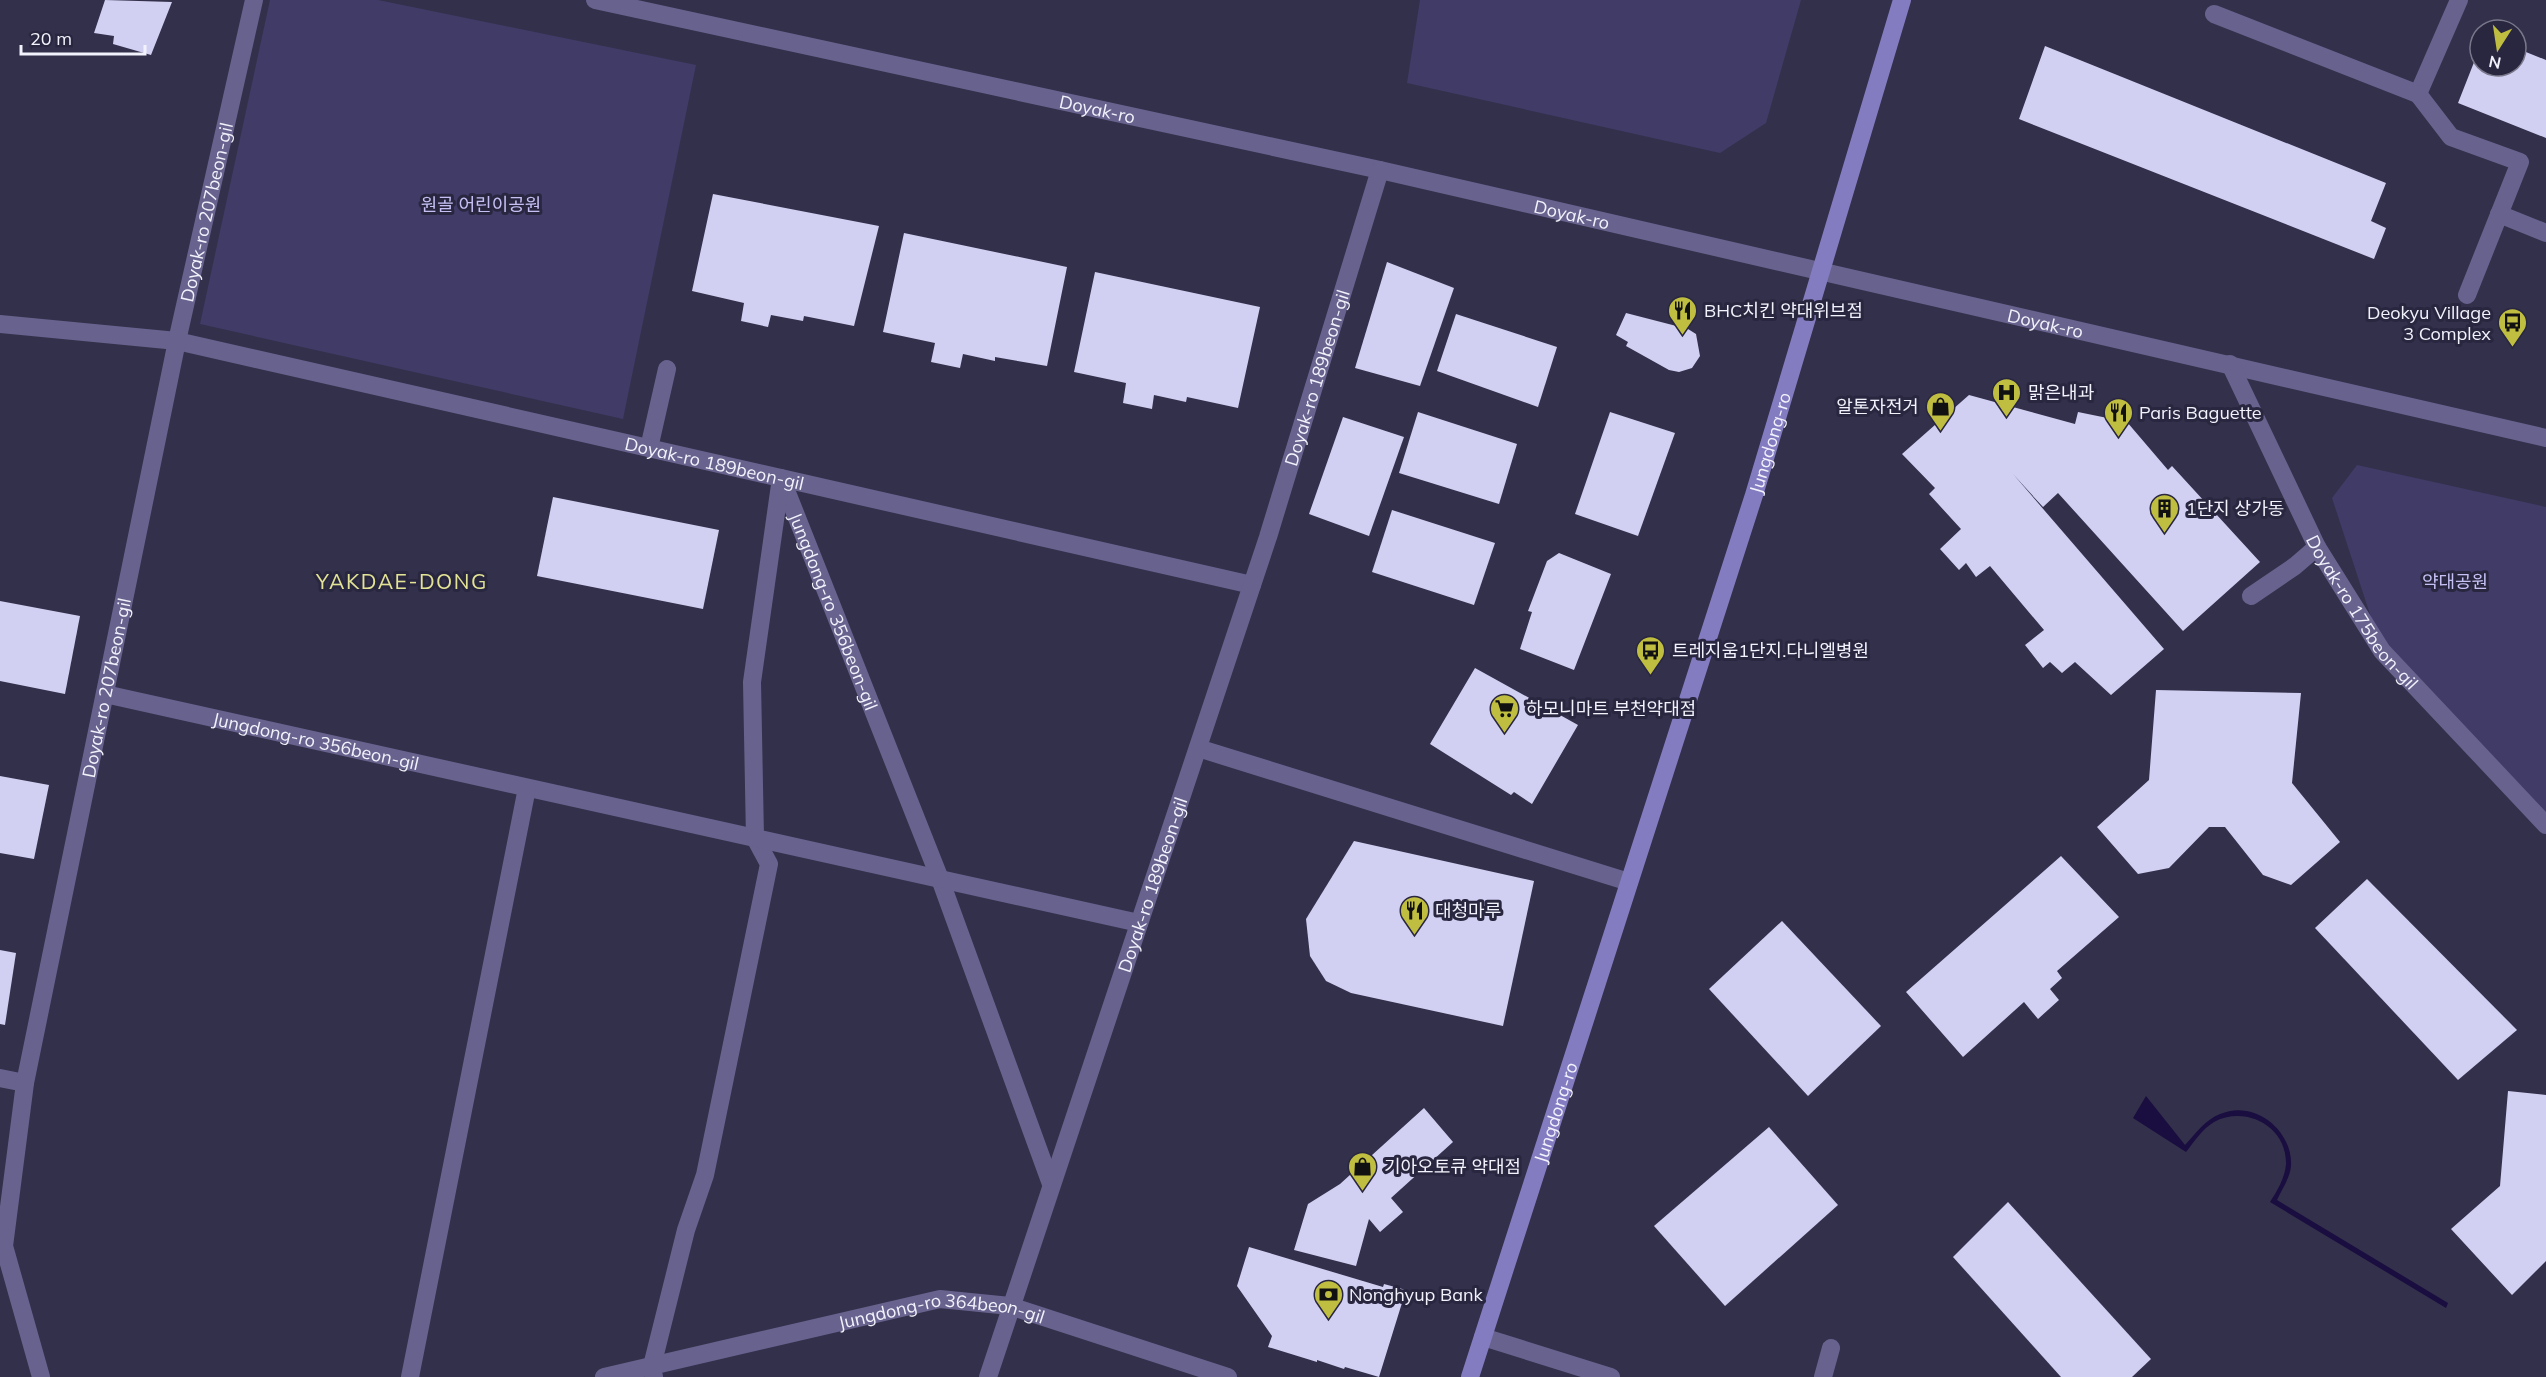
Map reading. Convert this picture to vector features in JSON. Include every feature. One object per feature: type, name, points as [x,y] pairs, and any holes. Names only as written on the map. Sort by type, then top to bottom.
[{"type":"street","name":"Doyak-ro 207beon-gil","points":[[41,1377],[4,1246],[25,1083],[177,341],[254,0]]},
{"type":"street","name":"Doyak-ro","points":[[595,0],[1380,170],[1822,274],[2230,364],[2546,438]]},
{"type":"street","name":"Jungdong-ro","points":[[1470,1377],[1754,495],[1822,274],[1902,0]]},
{"type":"street","points":[[2418,94],[2458,0]]},
{"type":"street","points":[[2214,14],[2418,94],[2451,137],[2520,162],[2467,295]]},
{"type":"street","name":"Doyak-ro 189beon-gil","points":[[988,1377],[1252,585],[1380,170]]},
{"type":"street","points":[[2499,214],[2546,233]]},
{"type":"street","name":"Doyak-ro 189beon-gil","points":[[0,324],[177,341],[1252,585]]},
{"type":"street","name":"Doyak-ro 175beon-gil","points":[[2230,364],[2317,547],[2382,651],[2546,825]]},
{"type":"street","points":[[650,448],[667,369]]},
{"type":"street","name":"Jungdong-ro 356beon-gil","points":[[755,838],[752,682],[781,478]]},
{"type":"street","name":"Jungdong-ro 356beon-gil","points":[[781,478],[940,879]]},
{"type":"street","points":[[2251,596],[2317,547]]},
{"type":"street","name":"Jungdong-ro 356beon-gil","points":[[105,694],[1139,923]]},
{"type":"street","points":[[1198,748],[1629,882]]},
{"type":"street","points":[[410,1377],[527,788]]},
{"type":"street","points":[[653,1371],[686,1230],[705,1175],[769,864],[755,838]]},
{"type":"street","points":[[940,879],[1051,1184]]},
{"type":"street","points":[[0,1078],[25,1083]]},
{"type":"street","name":"Jungdong-ro 364beon-gil","points":[[604,1377],[653,1371],[940,1299],[1010,1306],[1228,1377]]},
{"type":"street","points":[[1483,1337],[1611,1377]]},
{"type":"street","points":[[1823,1377],[1831,1348]]},
{"type":"green space","name":"원골 어린이공원","points":[[270,0],[378,0],[696,65],[623,419],[200,324]]},
{"type":"green space","points":[[1420,0],[1801,0],[1766,123],[1720,153],[1407,83]]},
{"type":"green space","name":"약대공원","points":[[2357,465],[2546,507],[2546,825],[2382,651],[2332,498]]},
{"type":"shaded area","points":[[2146,1096],[2185,1145],[2205,1123],[2220,1114],[2233,1110],[2258,1114],[2269,1121],[2286,1141],[2290,1153],[2290,1170],[2277,1200],[2448,1303],[2446,1308],[2270,1202],[2278,1189],[2286,1164],[2280,1139],[2262,1122],[2238,1116],[2226,1117],[2214,1122],[2202,1132],[2186,1152],[2133,1118]]},
{"type":"building","points":[[105,0],[172,2],[151,55],[113,44],[114,36],[94,33]]},
{"type":"building","points":[[2045,46],[2386,183],[2371,221],[2386,228],[2374,259],[2019,119]]},
{"type":"building","points":[[2528,53],[2546,60],[2546,138],[2458,103],[2468,78],[2528,78]]},
{"type":"building","points":[[713,194],[879,226],[854,326],[804,316],[803,321],[771,315],[768,327],[741,321],[744,303],[692,291]]},
{"type":"building","points":[[904,233],[1067,267],[1047,366],[995,357],[995,361],[963,354],[960,368],[931,362],[935,343],[883,332]]},
{"type":"building","points":[[1387,262],[1454,288],[1420,386],[1355,368]]},
{"type":"building","points":[[1095,272],[1260,307],[1238,408],[1187,397],[1186,402],[1154,395],[1152,409],[1123,403],[1126,383],[1074,372]]},
{"type":"building","points":[[1626,313],[1688,329],[1696,334],[1700,356],[1692,368],[1679,372],[1669,370],[1626,346],[1628,342],[1616,335]]},
{"type":"building","points":[[1456,314],[1557,347],[1538,407],[1437,371]]},
{"type":"building","points":[[1969,395],[2075,424],[2078,412],[2127,422],[2168,470],[2172,466],[2260,562],[2183,631],[2058,493],[2043,507],[2013,474],[2164,649],[2111,695],[2075,662],[2062,673],[2050,662],[2043,668],[2025,645],[2044,630],[1990,566],[1976,577],[1966,563],[1959,570],[1940,549],[1961,529],[1929,494],[1935,488],[1902,454]]},
{"type":"building","points":[[1418,412],[1517,444],[1499,504],[1399,473]]},
{"type":"building","points":[[1610,412],[1675,433],[1638,536],[1575,514]]},
{"type":"building","points":[[1343,417],[1404,437],[1369,536],[1309,514]]},
{"type":"building","points":[[553,497],[719,530],[703,609],[537,576]]},
{"type":"building","points":[[1392,510],[1495,543],[1474,605],[1372,572]]},
{"type":"building","points":[[1559,553],[1611,574],[1574,670],[1520,649],[1532,612],[1528,611],[1547,561]]},
{"type":"building","points":[[0,601],[80,616],[65,694],[0,681]]},
{"type":"building","name":"하모니마트 부천약대점","points":[[1475,668],[1578,725],[1532,804],[1514,792],[1511,795],[1430,744]]},
{"type":"building","points":[[2156,690],[2301,693],[2292,783],[2340,842],[2291,885],[2263,875],[2225,827],[2209,827],[2169,868],[2138,874],[2097,827],[2149,780]]},
{"type":"building","points":[[0,776],[49,785],[34,859],[0,853]]},
{"type":"building","name":"대청마루","points":[[1354,841],[1534,881],[1503,1026],[1351,993],[1326,981],[1310,956],[1306,919]]},
{"type":"building","points":[[2061,856],[2119,917],[2057,971],[2062,978],[2050,989],[2059,1000],[2038,1019],[2024,1002],[1963,1057],[1906,992]]},
{"type":"building","points":[[2367,879],[2517,1030],[2458,1080],[2315,928]]},
{"type":"building","points":[[1782,921],[1881,1026],[1808,1096],[1709,989]]},
{"type":"building","points":[[0,950],[16,953],[5,1025],[0,1024]]},
{"type":"building","points":[[2508,1091],[2546,1095],[2546,1261],[2512,1295],[2451,1229],[2500,1186]]},
{"type":"building","name":"기아오토큐 약대점","points":[[1424,1108],[1453,1142],[1391,1198],[1403,1212],[1380,1232],[1369,1219],[1356,1266],[1294,1250],[1308,1204],[1340,1184]]},
{"type":"building","points":[[1769,1127],[1838,1205],[1725,1306],[1654,1226]]},
{"type":"building","points":[[2008,1202],[2151,1359],[2132,1377],[2061,1377],[1953,1257]]},
{"type":"building","name":"Nonghyup Bank","points":[[1249,1247],[1383,1287],[1384,1284],[1406,1290],[1379,1377],[1268,1347],[1272,1336],[1237,1286]]},
{"type":"place","name":"BHC치킨 약대위브점","points":[[1683,336]]},
{"type":"place","name":"Deokyu Village 3 Complex","points":[[2512,348]]},
{"type":"place","name":"맑은내과","points":[[2007,418]]},
{"type":"place","name":"알톤자전거","points":[[1940,432]]},
{"type":"place","name":"Paris Baguette","points":[[2118,438]]},
{"type":"place","name":"1단지 상가동","points":[[2165,534]]},
{"type":"place","name":"트레지움1단지.다니엘병원","points":[[1651,676]]},
{"type":"place","name":"하모니마트 부천약대점","points":[[1505,734]]},
{"type":"place","name":"대청마루","points":[[1414,936]]},
{"type":"place","name":"기아오토큐 약대점","points":[[1363,1192]]},
{"type":"place","name":"Nonghyup Bank","points":[[1328,1320]]},
{"type":"district","name":"YAKDAE-DONG","points":[[402,581]]}]
